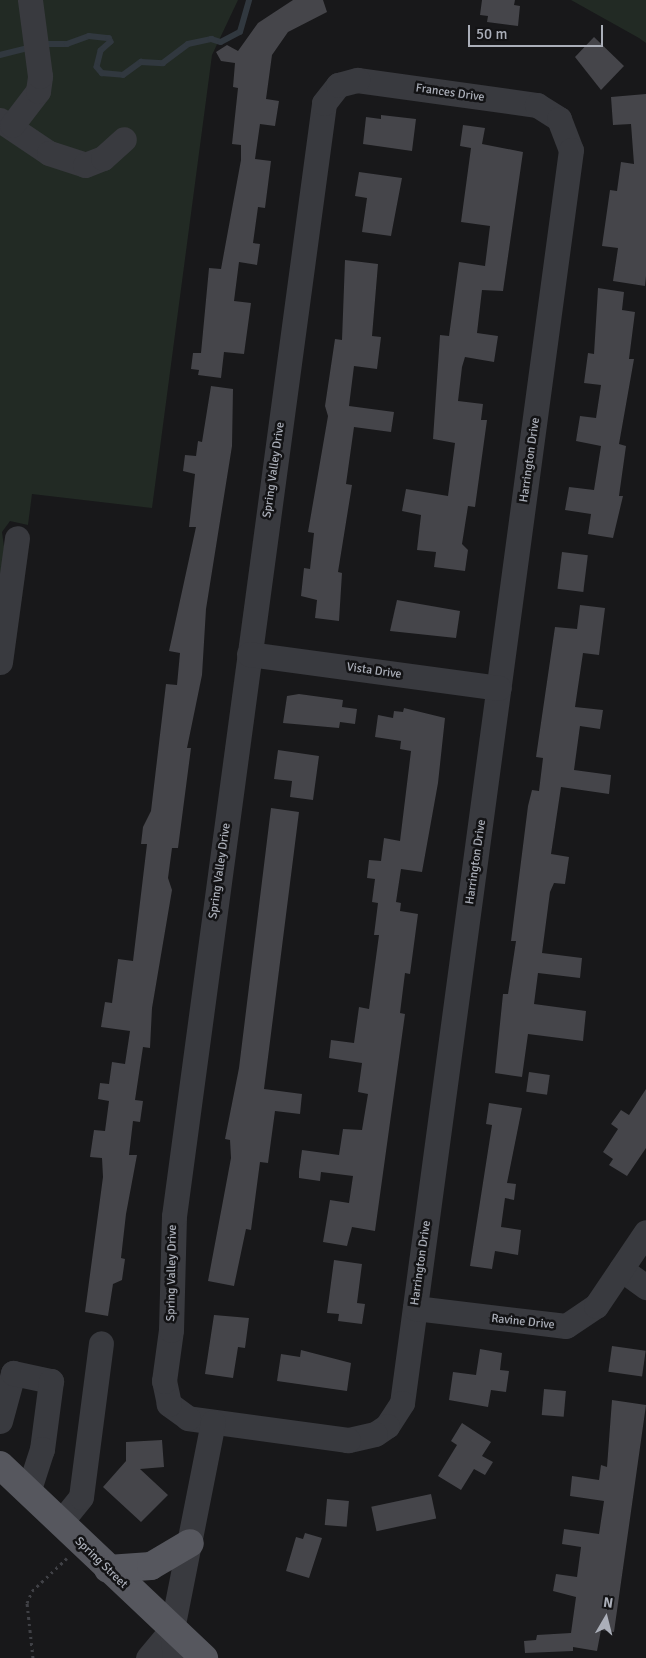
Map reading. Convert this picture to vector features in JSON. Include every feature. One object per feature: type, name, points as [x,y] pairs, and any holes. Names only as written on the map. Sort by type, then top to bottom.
[{"type":"main road","name":"Spring Street","points":[[0,1465],[204,1658]]},
{"type":"main road","points":[[108,1569],[151,1566],[190,1543]]},
{"type":"street","points":[[30,0],[37,60],[38,91],[6,122],[49,153],[85,165],[103,158],[124,139]]},
{"type":"street","name":"Frances Drive","points":[[338,85],[357,80],[537,105],[559,119]]},
{"type":"street","name":"Spring Valley Drive","points":[[213,1422],[178,1412],[169,1404],[164,1381],[172,1304],[174,1216],[324,103],[338,85]]},
{"type":"street","name":"Harrington Drive","points":[[213,1422],[348,1440],[375,1434],[387,1426],[402,1403],[571,150],[559,119]]},
{"type":"street","points":[[0,662],[17,538]]},
{"type":"street","name":"Vista Drive","points":[[249,654],[499,688]]},
{"type":"street","name":"Ravine Drive","points":[[415,1308],[566,1326],[588,1315],[646,1232]]},
{"type":"street","points":[[621,1269],[646,1287]]},
{"type":"street","points":[[60,1523],[81,1497],[102,1343]]},
{"type":"street","points":[[0,1421],[13,1373],[51,1381],[42,1449],[28,1492]]},
{"type":"street","points":[[175,1658],[172,1629],[213,1422]]},
{"type":"street","points":[[148,1658],[172,1629]]},
{"type":"path","points":[[33,1658],[27,1603],[32,1591],[82,1544]]},
{"type":"shaded area","points":[[0,0],[238,0],[212,55],[152,508],[32,494],[28,525],[10,521],[2,532],[6,561],[0,620]]},
{"type":"shaded area","points":[[571,0],[646,0],[646,43],[639,38]]},
{"type":"building","points":[[293,0],[323,0],[327,12],[288,32],[272,55],[266,99],[279,101],[275,126],[260,124],[255,159],[271,161],[265,208],[258,207],[253,243],[260,244],[257,265],[239,262],[234,301],[251,303],[244,354],[224,352],[221,378],[198,375],[199,370],[191,369],[193,353],[201,353],[209,268],[221,269],[241,160],[241,145],[232,144],[238,88],[233,87],[235,63],[221,61],[216,52],[227,45],[238,51],[258,23]]},
{"type":"building","points":[[482,0],[515,0],[514,5],[520,6],[518,26],[487,22],[488,16],[480,15]]},
{"type":"building","points":[[594,37],[624,66],[601,90],[575,57]]},
{"type":"building","points":[[646,94],[645,286],[613,281],[618,248],[602,246],[610,190],[617,191],[621,162],[634,164],[631,124],[613,125],[611,97]]},
{"type":"building","points":[[381,115],[416,119],[412,151],[363,144],[366,117],[381,119]]},
{"type":"building","points":[[463,125],[485,128],[482,144],[523,152],[503,291],[482,290],[477,333],[498,336],[494,362],[465,357],[462,367],[458,401],[483,404],[481,420],[487,420],[475,507],[468,506],[462,544],[468,550],[465,571],[434,567],[436,552],[417,550],[421,515],[402,511],[406,489],[448,496],[455,443],[433,439],[440,335],[449,336],[459,262],[485,266],[490,226],[461,222],[471,148],[460,146]]},
{"type":"building","points":[[359,172],[402,178],[391,236],[362,232],[367,198],[355,196]]},
{"type":"building","points":[[345,260],[378,264],[372,336],[381,337],[377,369],[354,366],[349,406],[394,412],[391,432],[354,427],[346,484],[352,485],[338,572],[342,573],[339,621],[315,618],[317,600],[301,596],[304,568],[310,569],[314,533],[308,532],[328,416],[325,406],[335,339],[342,340]]},
{"type":"building","points":[[598,288],[624,292],[622,310],[635,312],[629,359],[634,359],[619,444],[626,446],[619,496],[623,496],[613,538],[588,534],[591,514],[565,510],[569,487],[594,490],[601,446],[576,441],[580,416],[596,418],[601,385],[584,383],[588,353],[594,354]]},
{"type":"building","points":[[211,386],[233,389],[232,446],[206,609],[202,675],[187,748],[191,748],[178,848],[172,848],[168,878],[172,890],[152,1008],[150,1048],[143,1047],[135,1100],[143,1101],[140,1122],[133,1121],[129,1155],[137,1155],[126,1214],[121,1258],[125,1259],[122,1280],[113,1284],[108,1316],[85,1312],[103,1177],[102,1158],[90,1157],[94,1130],[105,1131],[109,1101],[98,1099],[100,1083],[109,1084],[112,1062],[125,1064],[130,1031],[101,1027],[105,1002],[112,1003],[118,959],[133,961],[147,844],[141,844],[143,827],[151,811],[166,684],[177,685],[180,653],[169,651],[196,527],[189,527],[195,474],[183,471],[185,455],[196,456],[198,441],[202,442]]},
{"type":"building","points":[[562,552],[588,555],[583,592],[557,589]]},
{"type":"building","points":[[397,600],[460,611],[456,638],[390,631]]},
{"type":"building","points":[[580,605],[605,608],[599,655],[583,653],[575,707],[603,710],[600,729],[580,726],[574,770],[611,775],[609,794],[561,787],[551,854],[569,857],[565,884],[554,883],[550,892],[542,953],[582,958],[580,978],[538,973],[534,1004],[586,1011],[583,1041],[528,1034],[522,1077],[495,1073],[503,994],[508,994],[516,941],[511,941],[528,806],[532,790],[539,791],[543,758],[536,757],[555,627],[577,629]]},
{"type":"building","points":[[299,694],[343,700],[342,707],[357,709],[355,724],[340,722],[339,728],[283,723],[287,696]]},
{"type":"building","points":[[404,708],[445,718],[438,783],[422,872],[401,869],[396,902],[401,903],[400,911],[418,914],[410,974],[405,973],[400,1013],[405,1014],[375,1231],[352,1227],[347,1246],[323,1242],[330,1200],[349,1203],[353,1176],[321,1172],[320,1181],[299,1178],[299,1172],[302,1150],[339,1155],[343,1129],[362,1130],[368,1094],[358,1092],[362,1063],[329,1058],[331,1040],[354,1043],[359,1007],[369,1009],[379,935],[374,935],[378,903],[372,902],[375,879],[367,878],[369,860],[381,861],[384,838],[400,841],[411,751],[400,749],[401,741],[375,737],[378,715],[393,718],[394,711],[403,712]]},
{"type":"building","points":[[278,750],[319,756],[313,800],[290,797],[292,781],[274,779]]},
{"type":"building","points":[[271,808],[299,812],[264,1089],[302,1094],[300,1114],[275,1111],[268,1163],[260,1162],[251,1230],[246,1229],[234,1286],[208,1281],[231,1158],[230,1140],[225,1139],[239,1068]]},
{"type":"building","points":[[529,1072],[550,1075],[547,1095],[526,1092]]},
{"type":"building","points":[[646,1089],[646,1148],[627,1176],[609,1165],[613,1159],[603,1152],[618,1129],[611,1124],[621,1110],[629,1115]]},
{"type":"building","points":[[489,1103],[522,1108],[507,1183],[516,1184],[514,1200],[505,1198],[501,1227],[521,1230],[518,1255],[495,1251],[492,1269],[470,1266],[492,1125],[486,1124]]},
{"type":"building","points":[[334,1260],[362,1264],[357,1303],[365,1304],[362,1324],[338,1321],[339,1314],[327,1313]]},
{"type":"building","points":[[214,1315],[249,1318],[245,1348],[238,1347],[233,1378],[205,1374]]},
{"type":"building","points":[[612,1346],[646,1351],[642,1376],[608,1372]]},
{"type":"building","points":[[480,1349],[502,1353],[500,1370],[509,1371],[506,1392],[491,1390],[488,1407],[449,1400],[453,1372],[476,1375]]},
{"type":"building","points":[[301,1350],[351,1363],[347,1391],[277,1381],[281,1354],[300,1357]]},
{"type":"building","points":[[544,1389],[566,1391],[564,1417],[542,1415]]},
{"type":"building","points":[[612,1400],[646,1405],[614,1632],[601,1630],[597,1651],[573,1647],[573,1651],[525,1653],[524,1641],[536,1640],[537,1635],[571,1633],[576,1597],[553,1591],[556,1574],[577,1577],[581,1547],[562,1544],[564,1529],[599,1534],[604,1501],[570,1496],[572,1476],[599,1480],[601,1465],[607,1467]]},
{"type":"building","points":[[462,1423],[491,1442],[482,1456],[493,1462],[485,1475],[474,1469],[461,1490],[438,1476],[457,1445],[451,1441]]},
{"type":"building","points":[[162,1440],[164,1467],[140,1469],[168,1495],[141,1522],[103,1487],[126,1461],[126,1442]]},
{"type":"building","points":[[431,1494],[436,1518],[377,1531],[371,1507]]},
{"type":"building","points":[[327,1499],[349,1501],[347,1527],[325,1525]]},
{"type":"building","points":[[305,1533],[322,1538],[309,1578],[286,1571],[296,1537],[303,1539]]},
{"type":"waterway","points":[[42,44],[67,44],[89,36],[109,38],[111,42],[101,51],[97,67],[102,73],[123,75],[141,62],[163,63],[188,44],[211,39],[221,42],[240,32],[249,0]]},
{"type":"waterway","points":[[0,55],[31,47]]}]
